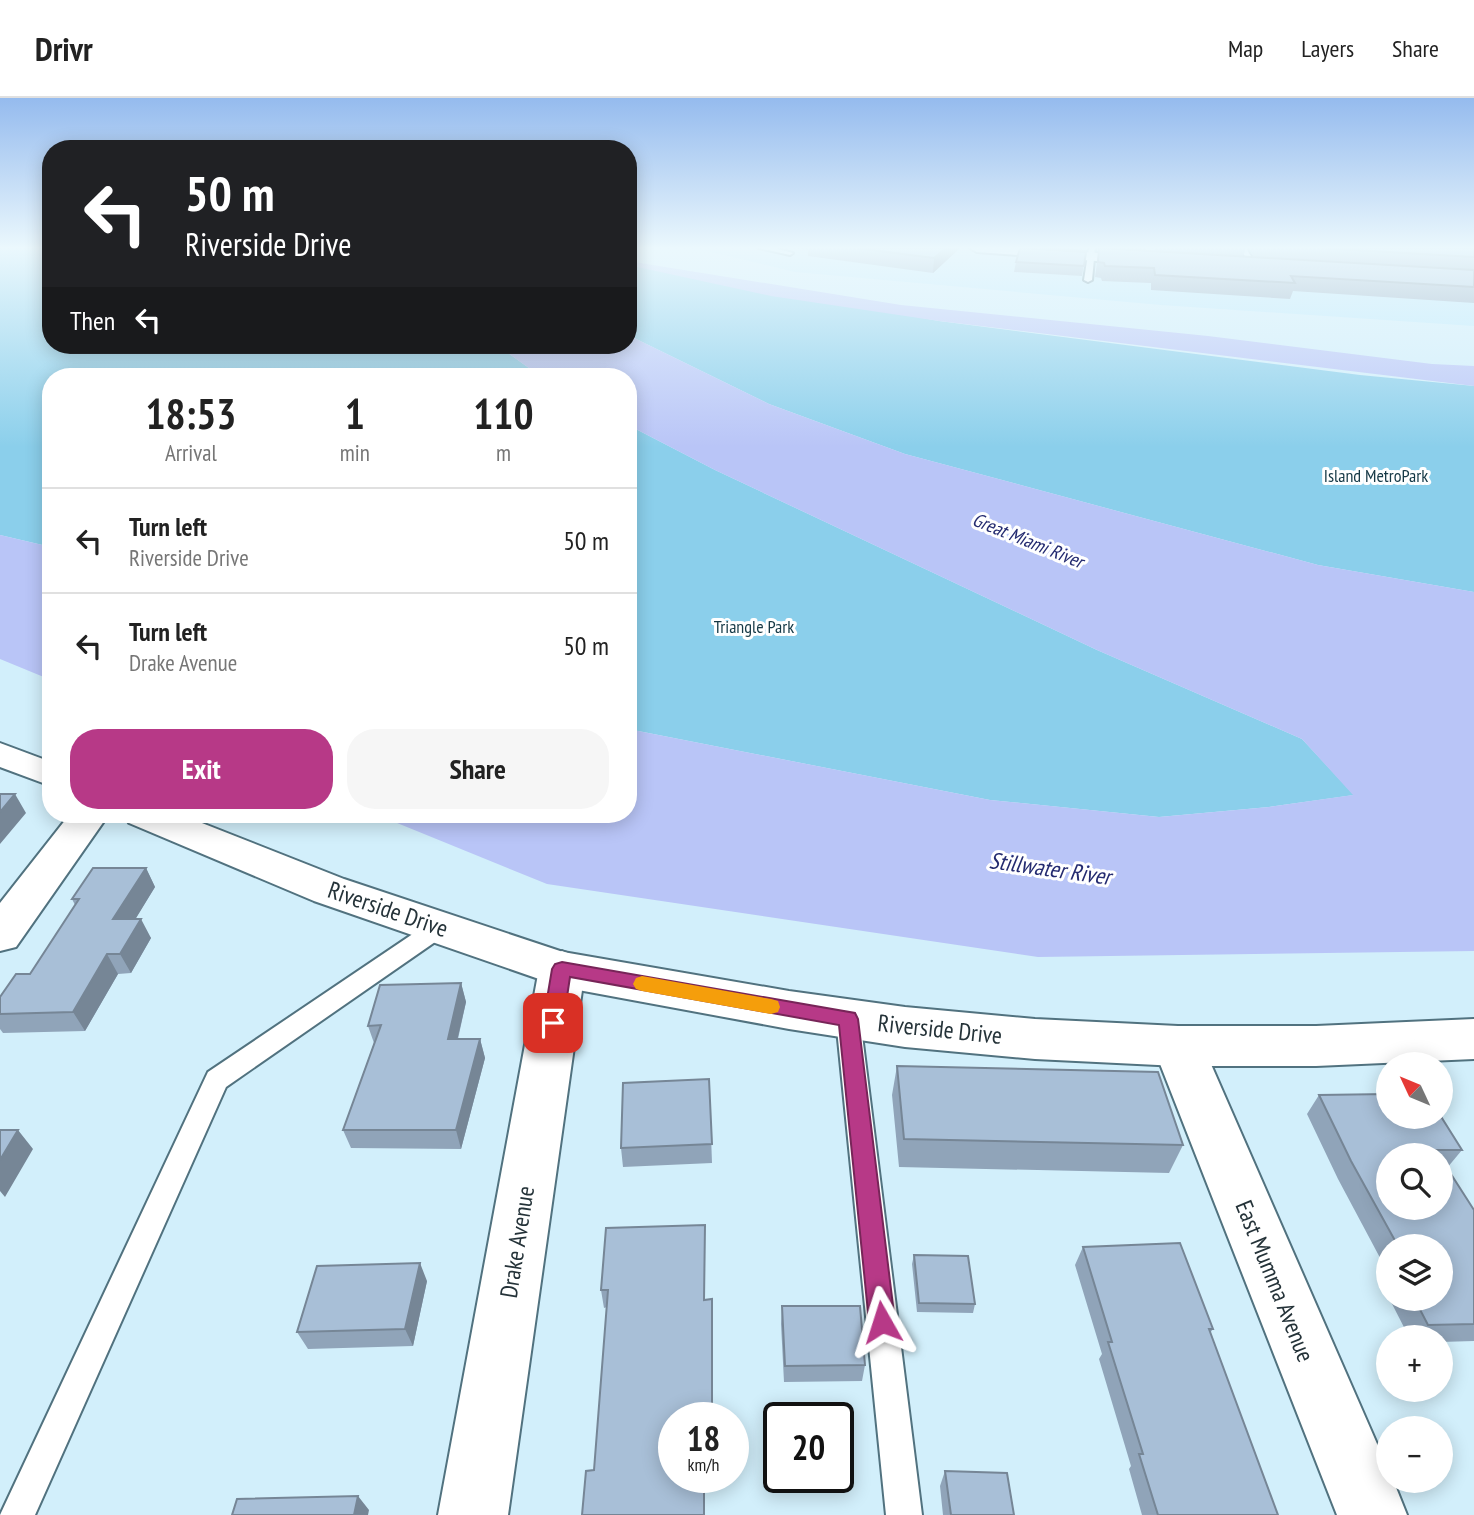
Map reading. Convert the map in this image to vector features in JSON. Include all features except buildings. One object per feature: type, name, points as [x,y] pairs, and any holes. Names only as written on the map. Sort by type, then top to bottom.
[{"type":"street","points":[[0,754],[42,771]]},
{"type":"street","points":[[0,935],[83,823]]},
{"type":"street","name":"Riverside Drive","points":[[165,823],[329,890],[562,969],[848,1019],[1035,1040],[1178,1046],[1316,1046],[1474,1039]]},
{"type":"street","name":"Drake Avenue","points":[[473,1515],[562,969]]},
{"type":"street","name":"East Mumma Avenue","points":[[1178,1046],[1372,1515]]},
{"type":"lane","points":[[17,1515],[217,1080],[440,927]]},
{"type":"lane","points":[[848,1019],[904,1515]]},
{"type":"shaded area","points":[[1297,314],[1474,314],[1474,326]]},
{"type":"green space","points":[[0,314],[42,314],[42,354],[509,354],[529,368],[42,368],[42,545],[0,535]]},
{"type":"green space","name":"Island MetroPark","points":[[637,314],[901,314],[1360,375],[1474,386],[1474,592],[1318,565],[905,454],[769,404],[637,339]]},
{"type":"green space","name":"Triangle Park","points":[[637,430],[715,470],[1097,650],[1302,739],[1354,795],[1269,807],[1159,817],[990,800],[637,731]]},
{"type":"water","points":[[893,314],[991,314],[1208,336],[1432,364],[1474,366],[1474,386]]},
{"type":"water","points":[[637,339],[769,404],[905,454],[1318,565],[1474,592],[1474,951],[1038,957],[547,884],[397,823],[637,823],[637,731],[990,800],[1159,817],[1269,807],[1353,795],[1302,739],[1097,650],[715,470],[637,430],[637,368],[529,368],[509,354],[637,354]]},
{"type":"water","points":[[0,535],[42,545],[42,676],[0,659]]},
{"type":"slow traffic","points":[[642,984],[771,1007]]},
{"type":"route","points":[[553,1023],[562,969],[848,1019],[882,1322]]},
{"type":"water label","name":"Great Miami River","points":[[1028,540]]},
{"type":"water label","name":"Stillwater River","points":[[1050,868]]}]
